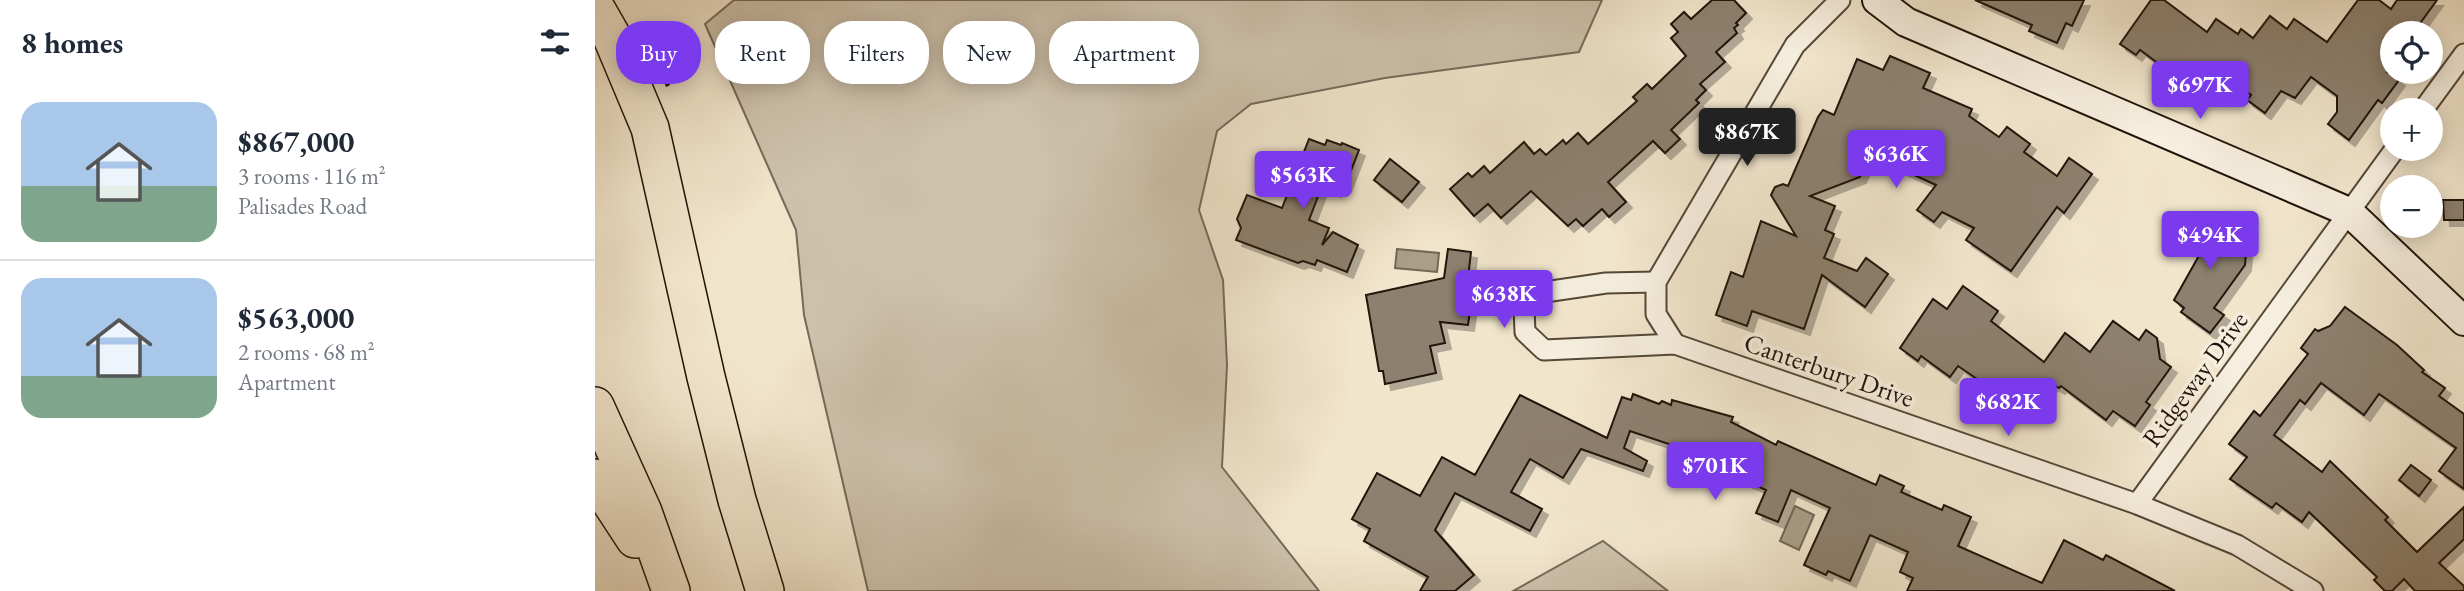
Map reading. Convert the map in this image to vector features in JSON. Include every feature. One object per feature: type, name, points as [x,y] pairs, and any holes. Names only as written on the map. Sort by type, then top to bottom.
[{"type":"highway","points":[[595,7],[611,35],[650,128],[706,377],[737,500],[765,591]]},
{"type":"highway","points":[[595,406],[643,512],[669,591]]},
{"type":"highway","points":[[595,478],[669,591]]},
{"type":"street","points":[[1656,282],[1606,284],[1538,293],[1524,309],[1525,332],[1544,350],[1675,344],[1656,314],[1656,282],[1795,45],[1840,0]]},
{"type":"street","points":[[1877,0],[1906,22],[2349,212],[2464,321]]},
{"type":"street","points":[[2432,98],[2464,54]]},
{"type":"street","name":"Ridgeway Drive","points":[[2137,504],[2386,161]]},
{"type":"street","name":"Canterbury Drive","points":[[1675,344],[2137,504],[2237,545],[2313,591]]},
{"type":"shaded area","points":[[734,0],[1602,0],[1579,52],[1385,78],[1251,104],[1217,131],[1199,210],[1223,280],[1227,365],[1222,467],[1319,591],[868,591],[804,315],[796,230],[732,84],[810,84],[810,21],[715,21],[715,47],[705,24]]},
{"type":"shaded area","points":[[1397,249],[1439,253],[1437,272],[1395,268]]},
{"type":"shaded area","points":[[1795,506],[1814,515],[1799,550],[1780,541]]},
{"type":"shaded area","points":[[1603,541],[1668,591],[1513,591]]},
{"type":"building","points":[[1712,0],[1734,0],[1746,13],[1736,23],[1738,25],[1734,28],[1737,33],[1716,52],[1725,62],[1700,84],[1706,90],[1696,100],[1699,103],[1671,130],[1680,139],[1665,153],[1653,141],[1608,182],[1626,202],[1609,217],[1602,209],[1583,226],[1576,219],[1568,226],[1531,191],[1501,218],[1488,204],[1474,216],[1450,189],[1468,173],[1472,177],[1484,166],[1490,173],[1524,142],[1534,154],[1540,149],[1546,155],[1563,140],[1566,144],[1578,133],[1588,144],[1637,101],[1633,97],[1647,84],[1652,89],[1686,56],[1671,38],[1678,32],[1671,24],[1684,12],[1691,19]]},
{"type":"building","points":[[1975,0],[2084,0],[2072,26],[2066,23],[2057,43],[2029,31],[2032,25]]},
{"type":"building","points":[[2151,0],[2164,0],[2207,32],[2216,19],[2238,34],[2241,29],[2253,38],[2270,16],[2287,29],[2294,19],[2327,42],[2358,0],[2379,0],[2391,9],[2397,0],[2437,0],[2422,21],[2380,21],[2380,84],[2396,84],[2386,98],[2378,100],[2349,140],[2328,124],[2337,112],[2337,96],[2311,77],[2295,98],[2281,91],[2265,113],[2247,100],[2251,95],[2215,69],[2202,86],[2172,64],[2167,70],[2140,50],[2136,55],[2120,44]]},
{"type":"building","points":[[1890,56],[1930,73],[1923,88],[1972,109],[1969,116],[1999,137],[2007,127],[2030,144],[2024,152],[2057,176],[2069,158],[2092,174],[2064,213],[2057,207],[2011,271],[1966,240],[1974,228],[1942,212],[1934,222],[1917,210],[1936,185],[1877,158],[1874,162],[1868,159],[1860,177],[1810,196],[1835,206],[1825,230],[1834,234],[1824,258],[1857,271],[1866,258],[1888,274],[1865,307],[1822,275],[1804,329],[1752,311],[1747,326],[1716,315],[1731,272],[1743,277],[1761,221],[1796,236],[1771,195],[1775,187],[1783,184],[1788,186],[1818,117],[1823,110],[1834,115],[1857,59],[1883,70]]},
{"type":"building","points":[[1309,139],[1325,145],[1327,140],[1341,145],[1342,143],[1359,150],[1345,186],[1338,183],[1335,191],[1322,186],[1309,220],[1329,228],[1322,245],[1333,232],[1358,245],[1347,272],[1317,260],[1315,265],[1303,261],[1298,263],[1236,240],[1241,228],[1237,219],[1247,195],[1282,208]]},
{"type":"building","points":[[1390,159],[1419,182],[1402,202],[1374,180]]},
{"type":"building","points":[[2443,200],[2464,200],[2464,220],[2444,220]]},
{"type":"building","points":[[2198,214],[2216,228],[2218,225],[2224,230],[2227,227],[2239,236],[2246,253],[2245,265],[2214,308],[2224,315],[2210,333],[2181,312],[2184,308],[2174,300],[2201,252],[2173,228],[2191,224]]},
{"type":"building","points":[[1448,249],[1471,252],[1466,296],[1472,297],[1468,325],[1440,322],[1445,343],[1430,346],[1436,373],[1385,384],[1383,371],[1379,371],[1366,295],[1444,278]]},
{"type":"building","points":[[1963,286],[1998,311],[1991,321],[2044,362],[2065,333],[2090,352],[2113,321],[2139,340],[2146,330],[2157,338],[2160,359],[2171,367],[2146,402],[2150,405],[2135,426],[2113,411],[2106,420],[2061,386],[2059,388],[2052,384],[2039,403],[2015,386],[2005,398],[1958,366],[1950,377],[1921,356],[1918,361],[1900,348],[1933,299],[1947,309]]},
{"type":"building","points":[[2345,307],[2397,345],[2424,370],[2422,372],[2445,388],[2439,396],[2464,414],[2464,489],[2439,471],[2456,448],[2379,394],[2364,415],[2321,383],[2305,404],[2300,400],[2274,435],[2322,472],[2330,461],[2388,517],[2385,520],[2417,552],[2464,507],[2464,539],[2439,563],[2464,586],[2464,591],[2415,591],[2404,579],[2392,591],[2385,591],[2374,580],[2377,577],[2309,512],[2302,522],[2276,503],[2272,508],[2230,479],[2247,457],[2229,444],[2254,411],[2260,416],[2308,354],[2301,348],[2315,329],[2318,331],[2330,326]]},
{"type":"building","points":[[1633,394],[1659,404],[1662,401],[1671,405],[1672,400],[1733,417],[1731,422],[1776,445],[1778,441],[1876,485],[1880,475],[1904,486],[1901,492],[1942,510],[1944,505],[1971,517],[1958,546],[2042,583],[2064,540],[2103,560],[2106,555],[2175,591],[1907,591],[1913,578],[1900,572],[1908,552],[1870,535],[1850,581],[1828,571],[1826,575],[1804,565],[1830,508],[1791,490],[1778,522],[1756,513],[1766,490],[1691,457],[1693,452],[1630,431],[1624,448],[1647,461],[1643,471],[1581,449],[1563,478],[1530,459],[1511,492],[1542,509],[1530,531],[1455,493],[1435,530],[1474,575],[1455,591],[1420,591],[1428,577],[1364,541],[1370,529],[1352,519],[1377,473],[1420,496],[1442,457],[1475,475],[1520,395],[1607,438],[1622,397],[1631,400]]},
{"type":"building","points":[[2411,465],[2431,480],[2419,496],[2399,480]]}]
